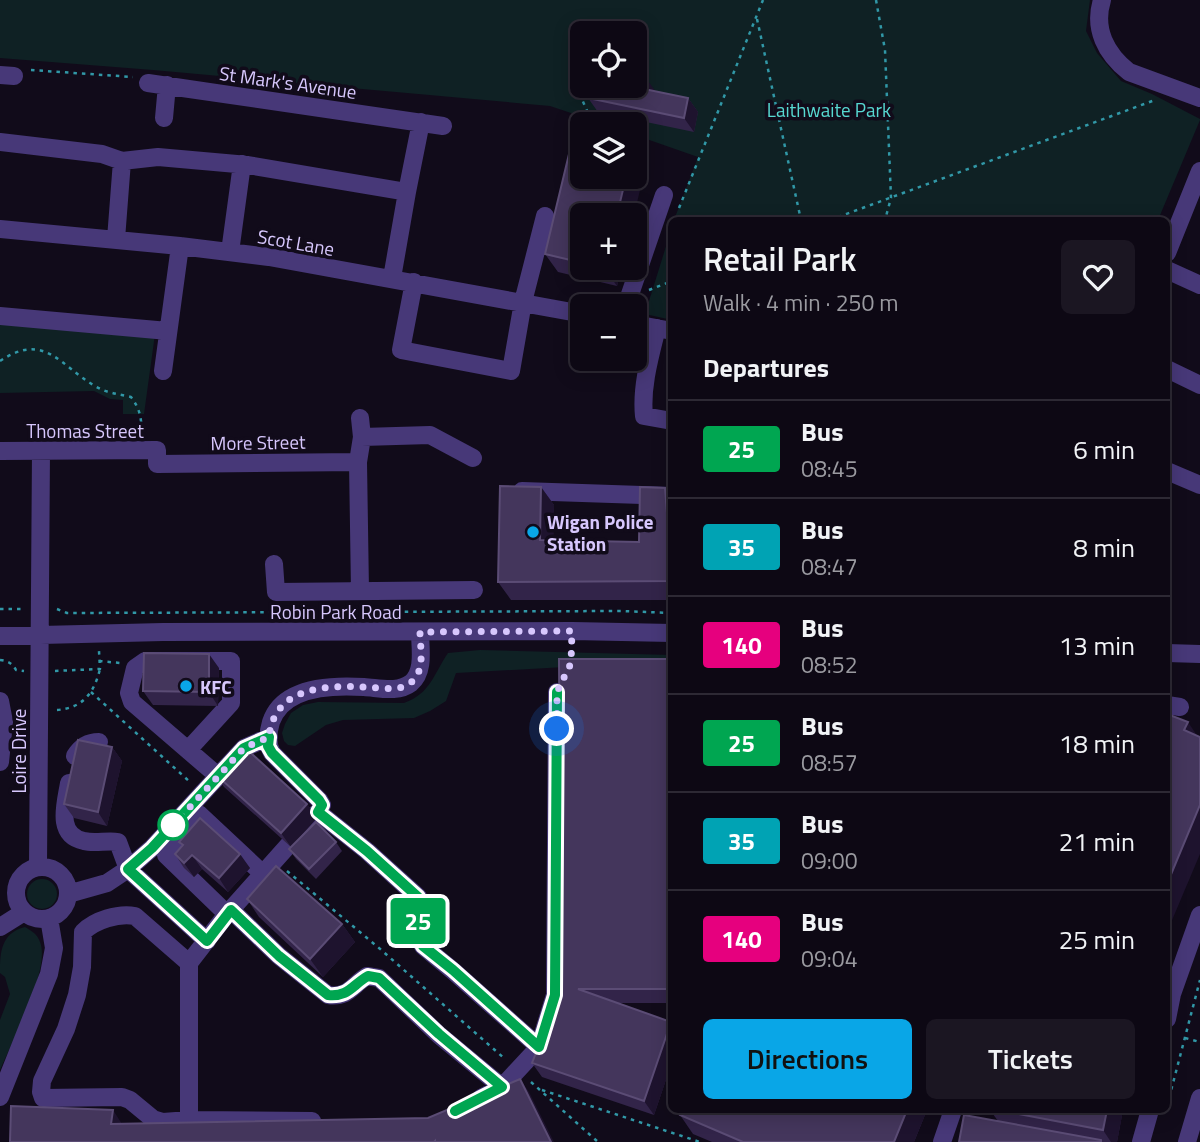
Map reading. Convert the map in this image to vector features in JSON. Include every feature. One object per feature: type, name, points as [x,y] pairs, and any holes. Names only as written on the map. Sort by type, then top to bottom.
[{"type":"street","points":[[1102,0],[1099,25],[1104,42],[1120,64],[1129,72],[1200,98]]},
{"type":"street","name":"St Mark's Avenue","points":[[148,83],[443,125]]},
{"type":"street","points":[[164,118],[167,85]]},
{"type":"street","points":[[392,278],[421,122]]},
{"type":"street","points":[[0,142],[102,154],[122,161],[159,157],[242,164],[407,192]]},
{"type":"street","points":[[116,239],[122,161]]},
{"type":"street","points":[[230,252],[242,164]]},
{"type":"street","points":[[1170,246],[1200,171]]},
{"type":"street","points":[[630,294],[664,195]]},
{"type":"street","points":[[414,282],[401,350],[511,371],[523,302],[545,216]]},
{"type":"street","name":"Scot Lane","points":[[0,229],[269,257],[570,311]]},
{"type":"street","points":[[163,371],[180,246]]},
{"type":"street","points":[[1170,271],[1200,285]]},
{"type":"street","points":[[0,316],[168,331]]},
{"type":"street","points":[[647,326],[665,330],[651,353],[643,401],[644,416],[668,420]]},
{"type":"street","points":[[1170,370],[1200,385]]},
{"type":"street","points":[[360,418],[360,591]]},
{"type":"street","points":[[362,437],[430,435],[473,458]]},
{"type":"street","name":"Thomas Street","points":[[0,451],[157,450],[157,464]]},
{"type":"street","name":"Loire Drive","points":[[38,867],[41,451]]},
{"type":"street","name":"More Street","points":[[157,464],[358,462]]},
{"type":"street","points":[[1170,472],[1200,485]]},
{"type":"street","points":[[506,490],[668,496]]},
{"type":"street","points":[[274,564],[276,592],[474,590]]},
{"type":"street","name":"Robin Park Road","points":[[0,636],[163,632],[668,633]]},
{"type":"street","points":[[188,1120],[189,963],[229,912],[322,805],[268,746],[270,724],[275,713],[286,701],[301,693],[322,688],[388,689],[410,685],[420,669],[420,632]]},
{"type":"street","points":[[1170,653],[1200,654]]},
{"type":"street","points":[[187,750],[231,703],[231,661],[145,661],[135,668],[128,693],[132,702],[187,750],[218,776]]},
{"type":"street","points":[[467,1105],[502,1087],[539,1047],[555,995],[557,692]]},
{"type":"street","points":[[0,701],[4,722],[0,762]]},
{"type":"street","points":[[68,894],[107,883],[128,869],[152,848],[244,748],[269,737]]},
{"type":"street","points":[[99,742],[90,742],[83,746],[75,756],[63,816],[66,827],[79,840],[118,842],[128,869],[207,941]]},
{"type":"street","points":[[318,812],[418,897],[418,937],[423,946],[539,1047]]},
{"type":"street","points":[[269,868],[199,814],[166,855],[279,956],[328,995],[346,993],[368,976],[379,978],[439,1034],[502,1087]]},
{"type":"street","points":[[0,927],[19,880],[31,870],[38,867],[53,870],[60,874],[67,887],[68,894],[62,909],[49,918],[31,917],[13,900]]},
{"type":"street","points":[[189,963],[135,916],[126,914],[89,926],[83,933],[80,981],[72,1014],[41,1081],[43,1098],[122,1097],[130,1100],[153,1119],[163,1122],[325,1121]]},
{"type":"street","points":[[1170,1004],[1200,915]]},
{"type":"street","points":[[0,1097],[49,975],[54,948],[49,918]]},
{"type":"street","points":[[1187,1142],[1200,1098]]},
{"type":"street","points":[[942,1142],[952,1113]]},
{"type":"street","points":[[1141,1142],[1149,1113]]},
{"type":"path","points":[[679,208],[763,0]]},
{"type":"path","points":[[876,0],[885,50],[891,198],[886,217]]},
{"type":"path","points":[[756,17],[800,217]]},
{"type":"path","points":[[7,76],[22,70],[140,78],[148,83]]},
{"type":"path","points":[[838,217],[1154,100]]},
{"type":"path","points":[[645,291],[668,282]]},
{"type":"path","points":[[0,361],[26,349],[46,352],[56,356],[74,373],[94,386],[109,393],[131,397],[141,414],[144,451]]},
{"type":"path","points":[[0,609],[18,609]]},
{"type":"path","points":[[56,609],[68,613],[668,613]]},
{"type":"path","points":[[571,663],[572,631]]},
{"type":"path","points":[[59,710],[76,705],[91,692],[100,669],[99,652]]},
{"type":"path","points":[[0,660],[13,664],[16,670]]},
{"type":"path","points":[[65,671],[100,669]]},
{"type":"path","points":[[91,692],[202,793]]},
{"type":"path","points":[[269,868],[379,948],[597,1142]]},
{"type":"path","points":[[1170,1092],[1200,980]]},
{"type":"path","points":[[1185,1038],[1200,1042]]},
{"type":"path","points":[[539,1089],[700,1142]]},
{"type":"green space","name":"Laithwaite Park","points":[[0,0],[1090,0],[1086,31],[1097,53],[1121,81],[1200,120],[1159,217],[675,217],[698,157],[647,139],[647,112],[570,113],[550,106],[0,58]]},
{"type":"green space","points":[[668,240],[668,319],[647,314],[647,308]]},
{"type":"green space","points":[[0,319],[155,334],[144,414],[123,414],[123,400],[110,399],[94,391],[0,393]]},
{"type":"green space","points":[[480,650],[668,655],[668,671],[565,667],[456,673],[446,701],[414,718],[343,720],[326,725],[295,746],[284,741],[282,733],[285,724],[291,713],[303,705],[318,702],[404,703],[413,699],[426,689],[448,653]]},
{"type":"green space","points":[[42,879],[53,883],[57,894],[53,905],[42,909],[31,905],[27,894],[31,883]]},
{"type":"green space","points":[[25,927],[34,933],[40,942],[40,969],[29,1005],[0,1070],[0,1020],[10,994],[5,977],[0,973],[2,951],[11,934]]},
{"type":"building","points":[[647,90],[688,98],[684,118],[588,98],[647,98]]},
{"type":"building","points":[[569,154],[570,189],[623,189],[620,203],[570,203],[570,260],[545,254]]},
{"type":"building","points":[[500,486],[541,487],[540,540],[639,542],[640,487],[665,488],[668,513],[668,581],[498,582]]},
{"type":"building","points":[[144,653],[209,654],[209,692],[143,691]]},
{"type":"building","points":[[559,659],[668,659],[668,989],[578,989],[668,1021],[668,1031],[644,1101],[532,1063],[561,990]]},
{"type":"building","points":[[1170,715],[1188,722],[1184,730],[1200,737],[1200,805],[1170,877]]},
{"type":"building","points":[[78,740],[112,747],[98,812],[64,804]]},
{"type":"building","points":[[241,744],[307,804],[281,833],[214,773]]},
{"type":"building","points":[[200,818],[240,854],[219,878],[192,855],[184,863],[175,854],[183,845],[179,842]]},
{"type":"building","points":[[316,822],[336,842],[309,869],[289,849]]},
{"type":"building","points":[[276,866],[342,924],[310,959],[247,899]]},
{"type":"building","points":[[520,1079],[551,1142],[10,1142],[11,1106],[113,1110],[111,1124],[428,1118]]},
{"type":"building","points":[[906,1113],[894,1142],[743,1142],[680,1115]]},
{"type":"building","points":[[1013,1113],[1106,1113],[1103,1130]]},
{"type":"building","points":[[964,1115],[1101,1140],[1101,1142],[959,1142]]},
{"type":"bus line","name":"25","points":[[455,1111],[502,1087],[439,1034],[379,978],[368,976],[346,993],[328,995],[279,956],[231,910],[207,941],[128,869],[152,848],[244,748],[269,737],[268,746],[272,753],[319,800],[322,805],[318,812],[418,897],[418,937],[423,946],[539,1047],[555,995],[557,692]]},
{"type":"place","name":"Wigan Police Station","points":[[533,532]]},
{"type":"place","name":"KFC","points":[[186,686]]},
{"type":"route","points":[[173,825],[169,830],[244,748],[269,737],[270,724],[275,713],[286,701],[301,693],[322,688],[388,689],[410,685],[420,669],[420,632],[572,631],[571,663],[557,692],[557,729]]}]
